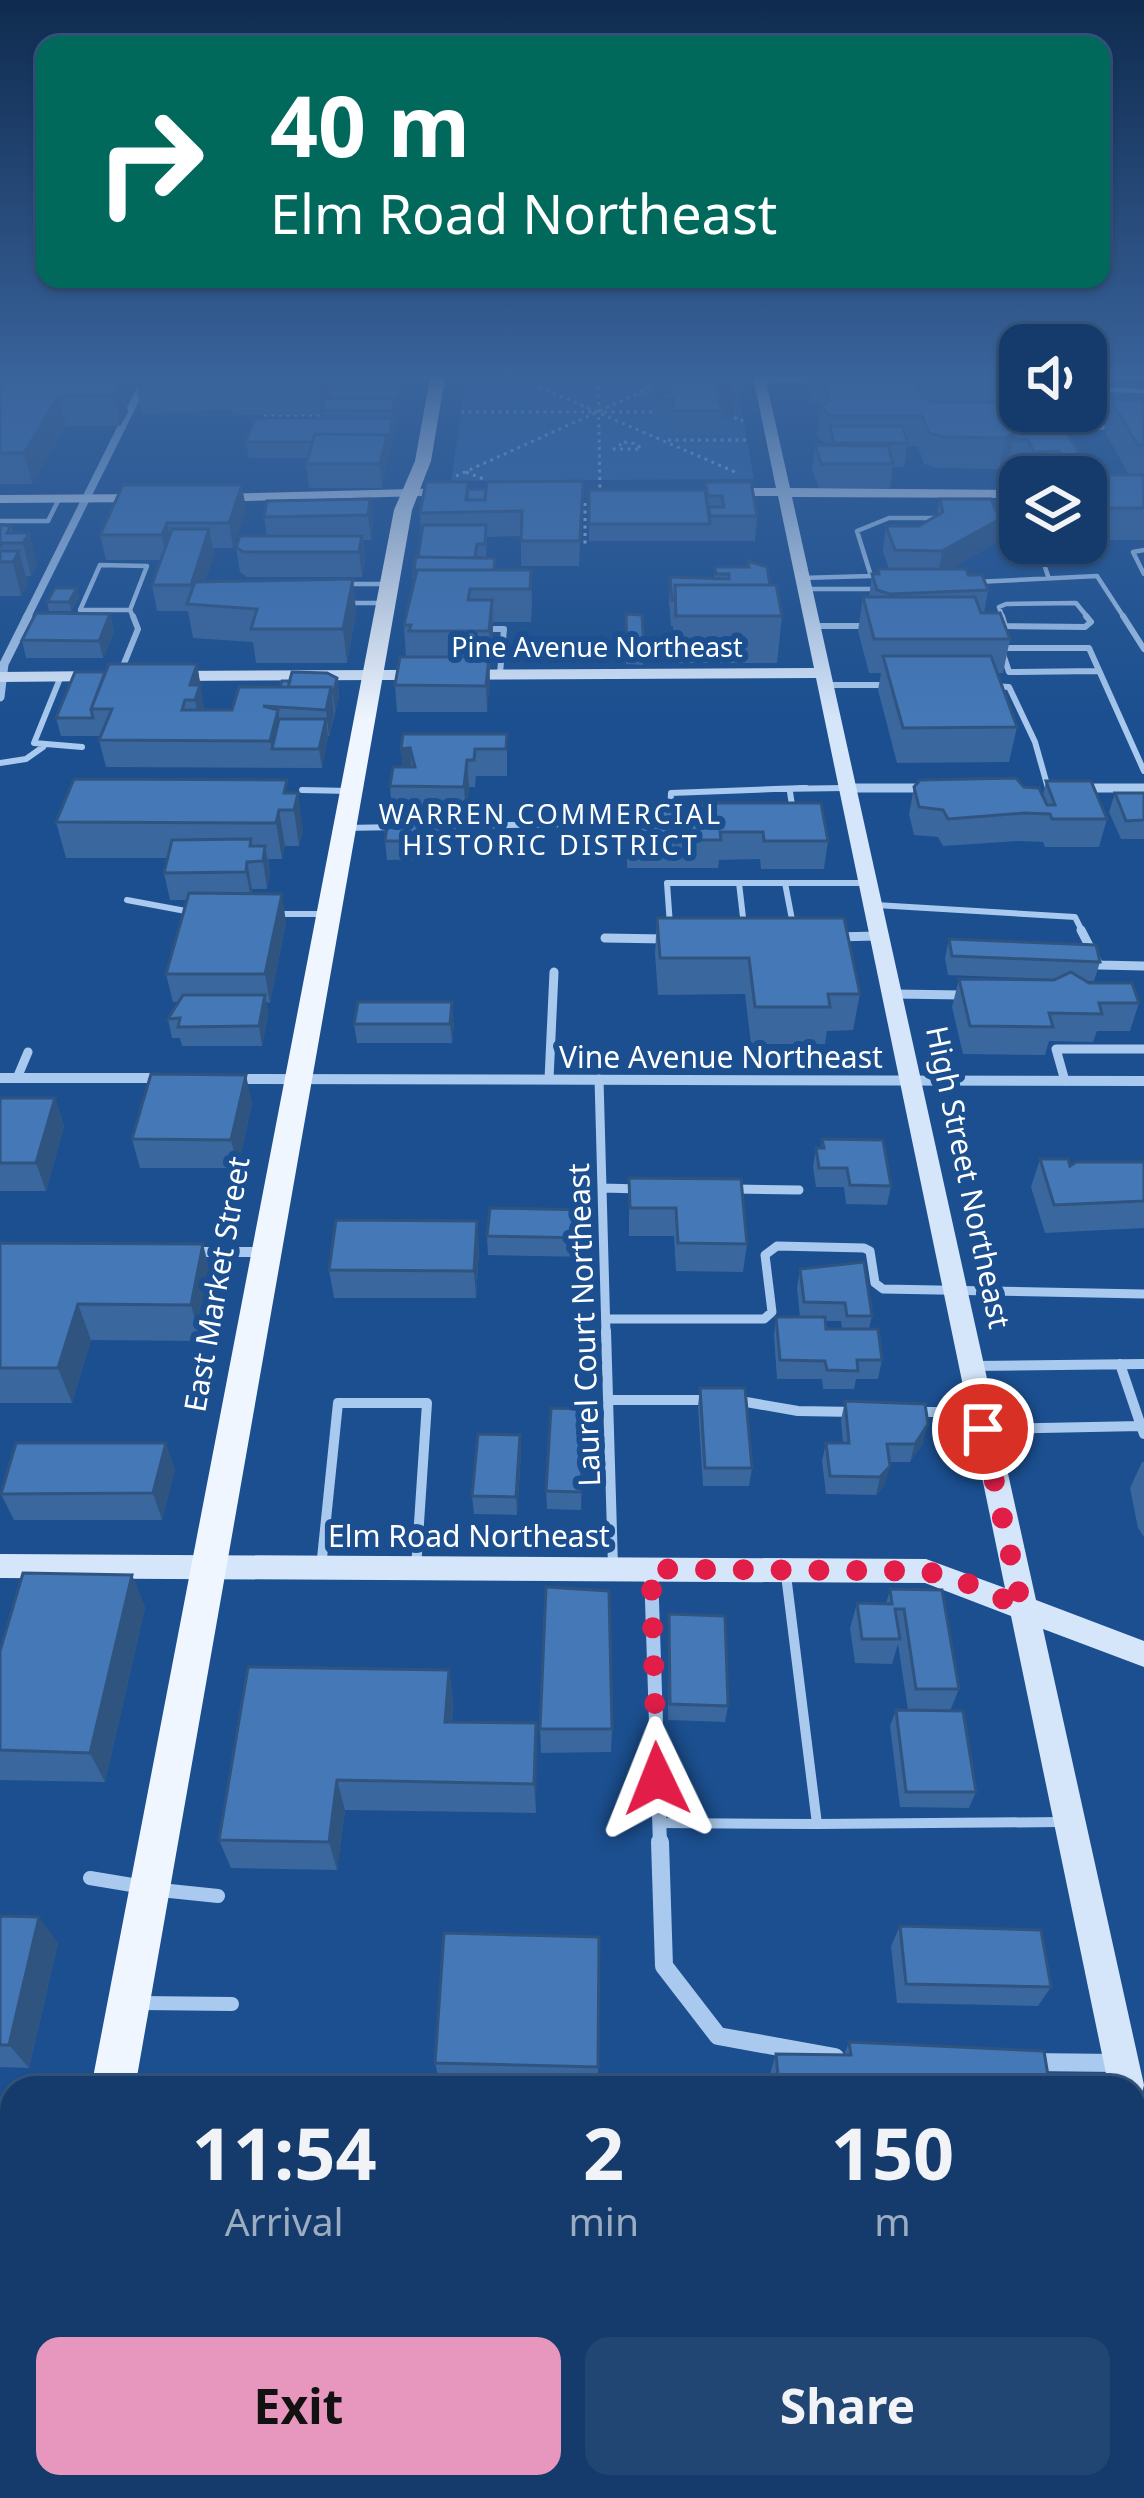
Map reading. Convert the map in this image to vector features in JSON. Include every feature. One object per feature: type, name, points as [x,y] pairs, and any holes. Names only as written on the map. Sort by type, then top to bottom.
[{"type":"main road","name":"East Market Street","points":[[115,2076],[145,1888],[211,1567],[374,673],[392,628],[388,594],[411,489]]},
{"type":"street","points":[[0,697],[4,664],[92,489]]},
{"type":"street","name":"High Street Northeast","points":[[781,489],[1124,2076]]},
{"type":"street","points":[[189,498],[304,491],[408,496],[472,492]]},
{"type":"street","points":[[712,492],[999,494]]},
{"type":"street","points":[[0,499],[166,498]]},
{"type":"street","name":"Pine Avenue Northeast","points":[[2,677],[500,673],[822,679]]},
{"type":"street","points":[[845,788],[932,788]]},
{"type":"street","points":[[1024,788],[1144,788]]},
{"type":"street","points":[[0,1078],[176,1078]]},
{"type":"street","name":"Vine Avenue Northeast","points":[[221,1079],[1144,1081]]},
{"type":"street","points":[[186,1252],[268,1252]]},
{"type":"street","name":"Elm Road Northeast","points":[[0,1566],[926,1571],[976,1586],[1144,1654]]},
{"type":"street","points":[[651,1569],[664,1966],[718,2036],[845,2059]]},
{"type":"street","points":[[1006,2061],[1124,2076]]},
{"type":"lane","points":[[980,494],[989,517]]},
{"type":"lane","points":[[0,521],[48,521],[59,499]]},
{"type":"lane","points":[[968,517],[999,517]]},
{"type":"lane","points":[[802,584],[871,576],[857,531],[867,523],[948,518]]},
{"type":"lane","points":[[1144,550],[1133,551],[1144,574]]},
{"type":"lane","points":[[1044,564],[1048,576]]},
{"type":"lane","points":[[74,622],[100,565],[148,566],[130,610],[138,628],[119,676]]},
{"type":"lane","points":[[958,583],[1048,576],[1102,579],[1144,649]]},
{"type":"lane","points":[[338,584],[388,594]]},
{"type":"lane","points":[[802,584],[899,588]]},
{"type":"lane","points":[[338,603],[388,594]]},
{"type":"lane","points":[[982,626],[1085,627],[1090,622],[1076,603],[1006,604],[999,607],[1005,626]]},
{"type":"lane","points":[[80,610],[130,610]]},
{"type":"lane","points":[[25,622],[41,622]]},
{"type":"lane","points":[[811,626],[887,626]]},
{"type":"lane","points":[[471,629],[504,629],[500,673]]},
{"type":"lane","points":[[1099,671],[1009,672],[1001,648],[1089,648],[1144,771]]},
{"type":"lane","points":[[61,676],[35,746],[82,747]]},
{"type":"lane","points":[[822,679],[899,686]]},
{"type":"lane","points":[[987,686],[1009,687],[1048,788]]},
{"type":"lane","points":[[0,763],[26,760],[43,747]]},
{"type":"lane","points":[[774,789],[806,788]]},
{"type":"lane","points":[[676,825],[671,793],[845,788]]},
{"type":"lane","points":[[302,790],[352,791]]},
{"type":"lane","points":[[790,792],[792,824]]},
{"type":"lane","points":[[345,828],[645,823]]},
{"type":"lane","points":[[785,883],[795,937]]},
{"type":"lane","points":[[605,938],[672,939],[667,884],[866,883]]},
{"type":"lane","points":[[739,884],[745,938]]},
{"type":"lane","points":[[127,900],[196,913]]},
{"type":"lane","points":[[870,905],[1075,917],[1099,965],[1144,966]]},
{"type":"lane","points":[[262,914],[328,914]]},
{"type":"lane","points":[[817,937],[877,936]]},
{"type":"lane","points":[[550,1079],[554,971]]},
{"type":"lane","points":[[890,994],[980,995]]},
{"type":"lane","points":[[1065,1081],[1056,1049],[1144,1049]]},
{"type":"lane","points":[[17,1078],[28,1052]]},
{"type":"lane","name":"Laurel Court Northeast","points":[[599,1079],[614,1569]]},
{"type":"lane","points":[[603,1188],[646,1189]]},
{"type":"lane","points":[[712,1189],[799,1190]]},
{"type":"lane","points":[[607,1318],[764,1319],[772,1312],[765,1255],[777,1246],[864,1248],[870,1251],[875,1283],[883,1289],[1144,1294]]},
{"type":"lane","points":[[894,1412],[1143,1430],[1120,1364]]},
{"type":"lane","points":[[970,1366],[1144,1364]]},
{"type":"lane","points":[[610,1400],[742,1400],[798,1411],[873,1412]]},
{"type":"lane","points":[[321,1568],[338,1403],[427,1403],[416,1568]]},
{"type":"lane","points":[[785,1570],[817,1824]]},
{"type":"lane","points":[[658,1823],[1068,1822]]},
{"type":"lane","points":[[90,1878],[218,1896]]},
{"type":"lane","points":[[128,2002],[232,2004]]},
{"type":"path","points":[[600,489],[600,503]]},
{"type":"path","points":[[585,503],[585,544]]},
{"type":"building","points":[[121,489],[241,489],[229,523],[167,523],[162,535],[100,535]]},
{"type":"building","points":[[425,489],[467,489],[466,500],[485,500],[486,489],[583,489],[580,541],[521,541],[522,511],[420,513]]},
{"type":"building","points":[[468,489],[486,489],[485,500],[467,500]]},
{"type":"building","points":[[706,489],[752,489],[757,516],[710,516],[709,507],[724,507],[722,496],[708,496]]},
{"type":"building","points":[[1107,489],[1144,489],[1144,508],[1107,508]]},
{"type":"building","points":[[589,490],[705,490],[710,524],[589,524]]},
{"type":"building","points":[[370,499],[368,515],[264,517],[267,501]]},
{"type":"building","points":[[940,499],[991,499],[999,520],[942,551],[895,550],[886,526],[919,526],[943,512]]},
{"type":"building","points":[[0,525],[11,526],[7,533],[29,533],[23,543],[0,547]]},
{"type":"building","points":[[423,525],[486,525],[485,544],[477,544],[475,558],[418,557]]},
{"type":"building","points":[[172,529],[209,529],[191,585],[152,585]]},
{"type":"building","points":[[240,536],[362,536],[359,552],[243,552],[236,547]]},
{"type":"building","points":[[0,551],[19,551],[13,562],[0,562]]},
{"type":"building","points":[[416,557],[495,558],[494,570],[417,570],[413,577]]},
{"type":"building","points":[[748,561],[767,567],[770,585],[675,585],[672,600],[670,577],[729,579],[729,574],[716,574],[715,567],[749,567]]},
{"type":"building","points":[[878,569],[966,569],[968,575],[982,575],[988,590],[890,594],[877,590],[872,574],[879,574]]},
{"type":"building","points":[[417,570],[531,570],[530,589],[470,589],[468,600],[492,600],[489,631],[409,631],[411,625],[404,625]]},
{"type":"building","points":[[353,579],[343,629],[251,629],[257,609],[187,604],[195,582]]},
{"type":"building","points":[[675,585],[776,585],[782,616],[676,616]]},
{"type":"building","points":[[55,588],[77,588],[69,602],[47,602]]},
{"type":"building","points":[[863,597],[975,597],[981,613],[1000,613],[1010,639],[874,639]]},
{"type":"building","points":[[36,613],[110,614],[99,641],[22,640]]},
{"type":"building","points":[[626,614],[642,615],[644,647],[627,647]]},
{"type":"building","points":[[883,656],[991,656],[1017,727],[903,728]]},
{"type":"building","points":[[400,657],[489,657],[486,686],[395,685]]},
{"type":"building","points":[[109,664],[197,664],[190,685],[200,685],[195,700],[185,700],[182,710],[232,710],[239,687],[331,687],[326,710],[263,706],[278,710],[270,741],[99,740],[112,709],[91,709]]},
{"type":"building","points":[[75,672],[105,672],[91,709],[93,718],[56,718]]},
{"type":"building","points":[[292,672],[327,673],[337,678],[333,695],[331,687],[288,687]]},
{"type":"building","points":[[279,719],[326,719],[319,749],[272,749]]},
{"type":"building","points":[[403,734],[507,734],[506,749],[475,749],[474,760],[467,760],[464,787],[390,786],[393,767],[415,767],[410,748],[401,749]]},
{"type":"building","points":[[1016,778],[1024,787],[1039,788],[1047,805],[1055,805],[1046,781],[1091,781],[1107,819],[1052,819],[1050,814],[1024,813],[948,819],[943,810],[919,807],[914,787],[920,780]]},
{"type":"building","points":[[74,779],[287,780],[284,793],[298,793],[294,810],[279,810],[276,823],[56,822]]},
{"type":"building","points":[[1115,793],[1144,793],[1144,820],[1126,821]]},
{"type":"building","points":[[627,803],[821,803],[828,841],[764,841],[763,832],[720,832],[721,840],[628,840]]},
{"type":"building","points":[[389,812],[449,812],[446,841],[385,841]]},
{"type":"building","points":[[251,839],[250,846],[265,846],[263,861],[247,862],[246,872],[164,873],[172,840]]},
{"type":"building","points":[[189,893],[282,894],[265,974],[166,974]]},
{"type":"building","points":[[657,918],[844,918],[860,994],[828,994],[830,1007],[755,1007],[749,958],[660,958]]},
{"type":"building","points":[[949,939],[1096,945],[1100,962],[952,956]]},
{"type":"building","points":[[1071,972],[1089,983],[1132,983],[1139,1003],[1099,1003],[1102,1014],[1049,1013],[1053,1027],[970,1026],[959,979],[1054,980]]},
{"type":"building","points":[[183,995],[265,995],[259,1026],[178,1027],[180,1018],[168,1019]]},
{"type":"building","points":[[358,1002],[452,1002],[450,1024],[354,1024]]},
{"type":"building","points":[[151,1074],[246,1075],[231,1140],[132,1139]]},
{"type":"building","points":[[0,1098],[55,1098],[36,1163],[0,1163]]},
{"type":"building","points":[[822,1139],[883,1140],[891,1186],[850,1185],[847,1168],[819,1168],[816,1148],[824,1148]]},
{"type":"building","points":[[1040,1159],[1068,1159],[1070,1166],[1076,1162],[1144,1162],[1144,1201],[1054,1205]]},
{"type":"building","points":[[629,1178],[741,1179],[747,1244],[678,1243],[676,1208],[630,1208]]},
{"type":"building","points":[[490,1208],[589,1210],[588,1238],[487,1236]]},
{"type":"building","points":[[336,1220],[477,1221],[474,1271],[329,1270]]},
{"type":"building","points":[[0,1243],[203,1244],[191,1305],[78,1304],[58,1368],[0,1368]]},
{"type":"building","points":[[864,1262],[872,1316],[847,1316],[845,1303],[804,1302],[800,1269]]},
{"type":"building","points":[[776,1317],[825,1317],[826,1329],[878,1329],[882,1360],[857,1360],[858,1371],[827,1370],[825,1361],[780,1360]]},
{"type":"building","points":[[700,1388],[745,1388],[752,1468],[705,1468]]},
{"type":"building","points":[[845,1401],[925,1404],[928,1424],[915,1444],[887,1444],[890,1466],[880,1477],[830,1476],[826,1443],[849,1443]]},
{"type":"building","points":[[551,1408],[584,1409],[581,1492],[546,1491]]},
{"type":"building","points":[[478,1434],[520,1435],[516,1497],[472,1496]]},
{"type":"building","points":[[16,1443],[166,1443],[153,1493],[1,1494]]},
{"type":"building","points":[[23,1573],[132,1575],[90,1753],[0,1750],[0,1651]]},
{"type":"building","points":[[546,1587],[609,1591],[612,1729],[540,1729]]},
{"type":"building","points":[[890,1589],[942,1590],[959,1689],[916,1689],[904,1609],[895,1609],[900,1639],[862,1639],[857,1603],[892,1604]]},
{"type":"building","points":[[669,1614],[725,1616],[728,1706],[670,1704]]},
{"type":"building","points":[[248,1667],[449,1670],[445,1722],[536,1723],[534,1784],[337,1780],[329,1842],[219,1840]]},
{"type":"building","points":[[896,1710],[963,1711],[976,1792],[906,1792]]},
{"type":"building","points":[[0,1916],[39,1917],[9,2045],[0,2045]]},
{"type":"building","points":[[900,1926],[1041,1930],[1051,1987],[906,1984]]},
{"type":"building","points":[[444,1933],[599,1937],[598,2067],[435,2063]]},
{"type":"building","points":[[849,2042],[1044,2051],[1048,2076],[778,2076],[776,2054],[851,2055]]},
{"type":"district","name":"WARREN COMMERCIAL HISTORIC DISTRICT","points":[[551,828]]},
{"type":"route","points":[[657,1779],[651,1569],[926,1571],[976,1586],[1022,1608],[983,1429]]}]
